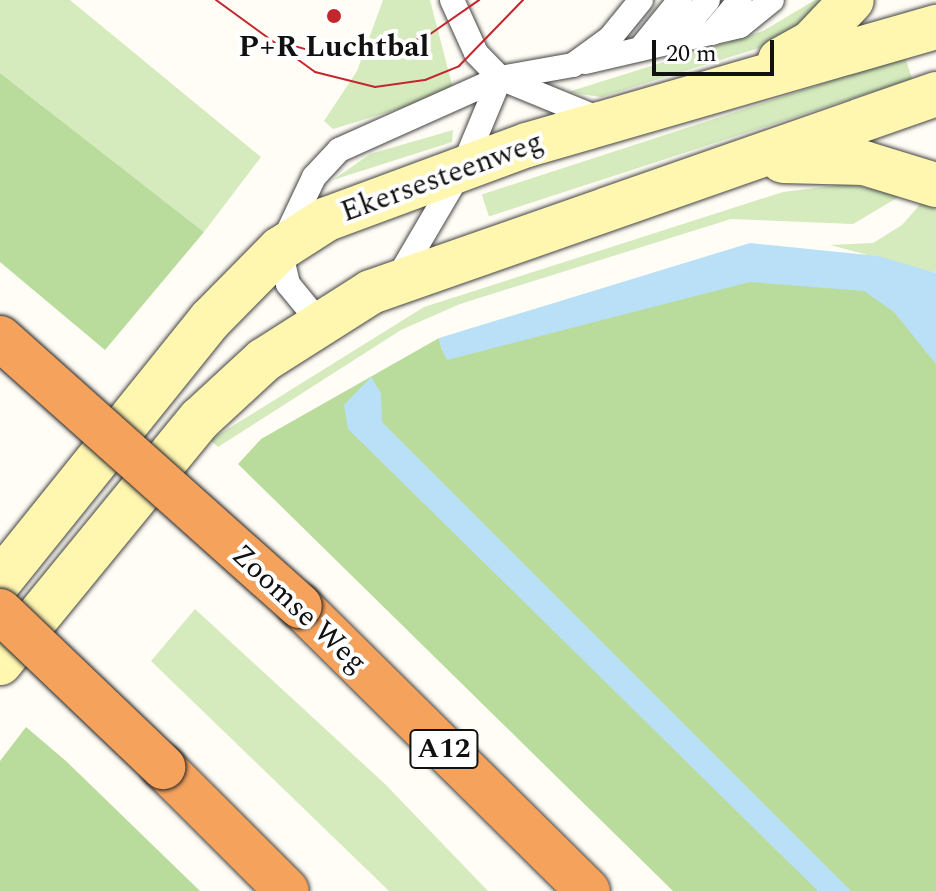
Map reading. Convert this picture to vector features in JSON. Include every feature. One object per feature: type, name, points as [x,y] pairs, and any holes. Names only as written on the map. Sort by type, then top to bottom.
[{"type":"highway","name":"Zoomse Weg","points":[[0,338],[300,606],[588,891]]},
{"type":"highway","points":[[0,611],[287,891]]},
{"type":"main road","points":[[736,83],[811,43],[852,0]]},
{"type":"main road","name":"Ekersesteenweg","points":[[0,581],[210,320],[280,249],[368,199],[736,83],[936,27]]},
{"type":"main road","points":[[0,663],[200,419],[264,360],[320,323],[399,276],[753,161],[936,94]]},
{"type":"main road","points":[[753,161],[864,163],[936,185]]},
{"type":"lane","points":[[452,0],[476,53],[500,78],[609,122]]},
{"type":"lane","points":[[573,65],[610,38],[641,0]]},
{"type":"lane","points":[[640,49],[680,0]]},
{"type":"lane","points":[[674,41],[708,0]]},
{"type":"lane","points":[[712,33],[740,0]]},
{"type":"lane","points":[[320,323],[288,284],[280,249],[314,177],[339,150],[500,78],[573,65],[712,33],[754,20],[772,0]]},
{"type":"lane","points":[[399,276],[463,167],[500,78]]},
{"type":"green space","points":[[0,0],[70,0],[261,157],[204,232],[0,73]]},
{"type":"green space","points":[[383,0],[430,0],[454,92],[333,129],[324,121],[357,71]]},
{"type":"green space","points":[[815,0],[834,0],[769,45],[601,97],[568,92],[763,31]]},
{"type":"green space","points":[[905,57],[912,79],[489,216],[482,195]]},
{"type":"green space","points":[[0,73],[204,232],[105,350],[0,262]]},
{"type":"green space","points":[[453,130],[452,142],[333,180],[370,154]]},
{"type":"green space","points":[[847,184],[902,195],[853,224],[731,219],[460,304],[401,330],[218,447],[210,440],[424,307],[783,192]]},
{"type":"green space","points":[[923,201],[936,210],[936,273],[830,245],[873,243],[902,225]]},
{"type":"green space","points":[[751,263],[936,308],[936,891],[673,891],[238,464],[261,439],[439,338],[442,350]]},
{"type":"green space","points":[[195,609],[385,784],[488,891],[389,891],[151,661]]},
{"type":"green space","points":[[26,727],[66,761],[200,891],[0,891],[0,761]]},
{"type":"water","points":[[750,243],[878,256],[936,273],[936,364],[894,312],[864,291],[750,282],[447,360],[442,350],[439,338]]},
{"type":"water","points":[[371,377],[381,393],[382,422],[851,891],[818,891],[348,429],[344,405]]},
{"type":"tram line","points":[[216,0],[315,72],[375,87],[425,80],[459,66],[523,0]]},
{"type":"tram line","points":[[277,41],[311,51],[377,51],[426,37],[479,0]]},
{"type":"place","name":"P+R Luchtbal","points":[[334,16]]}]
